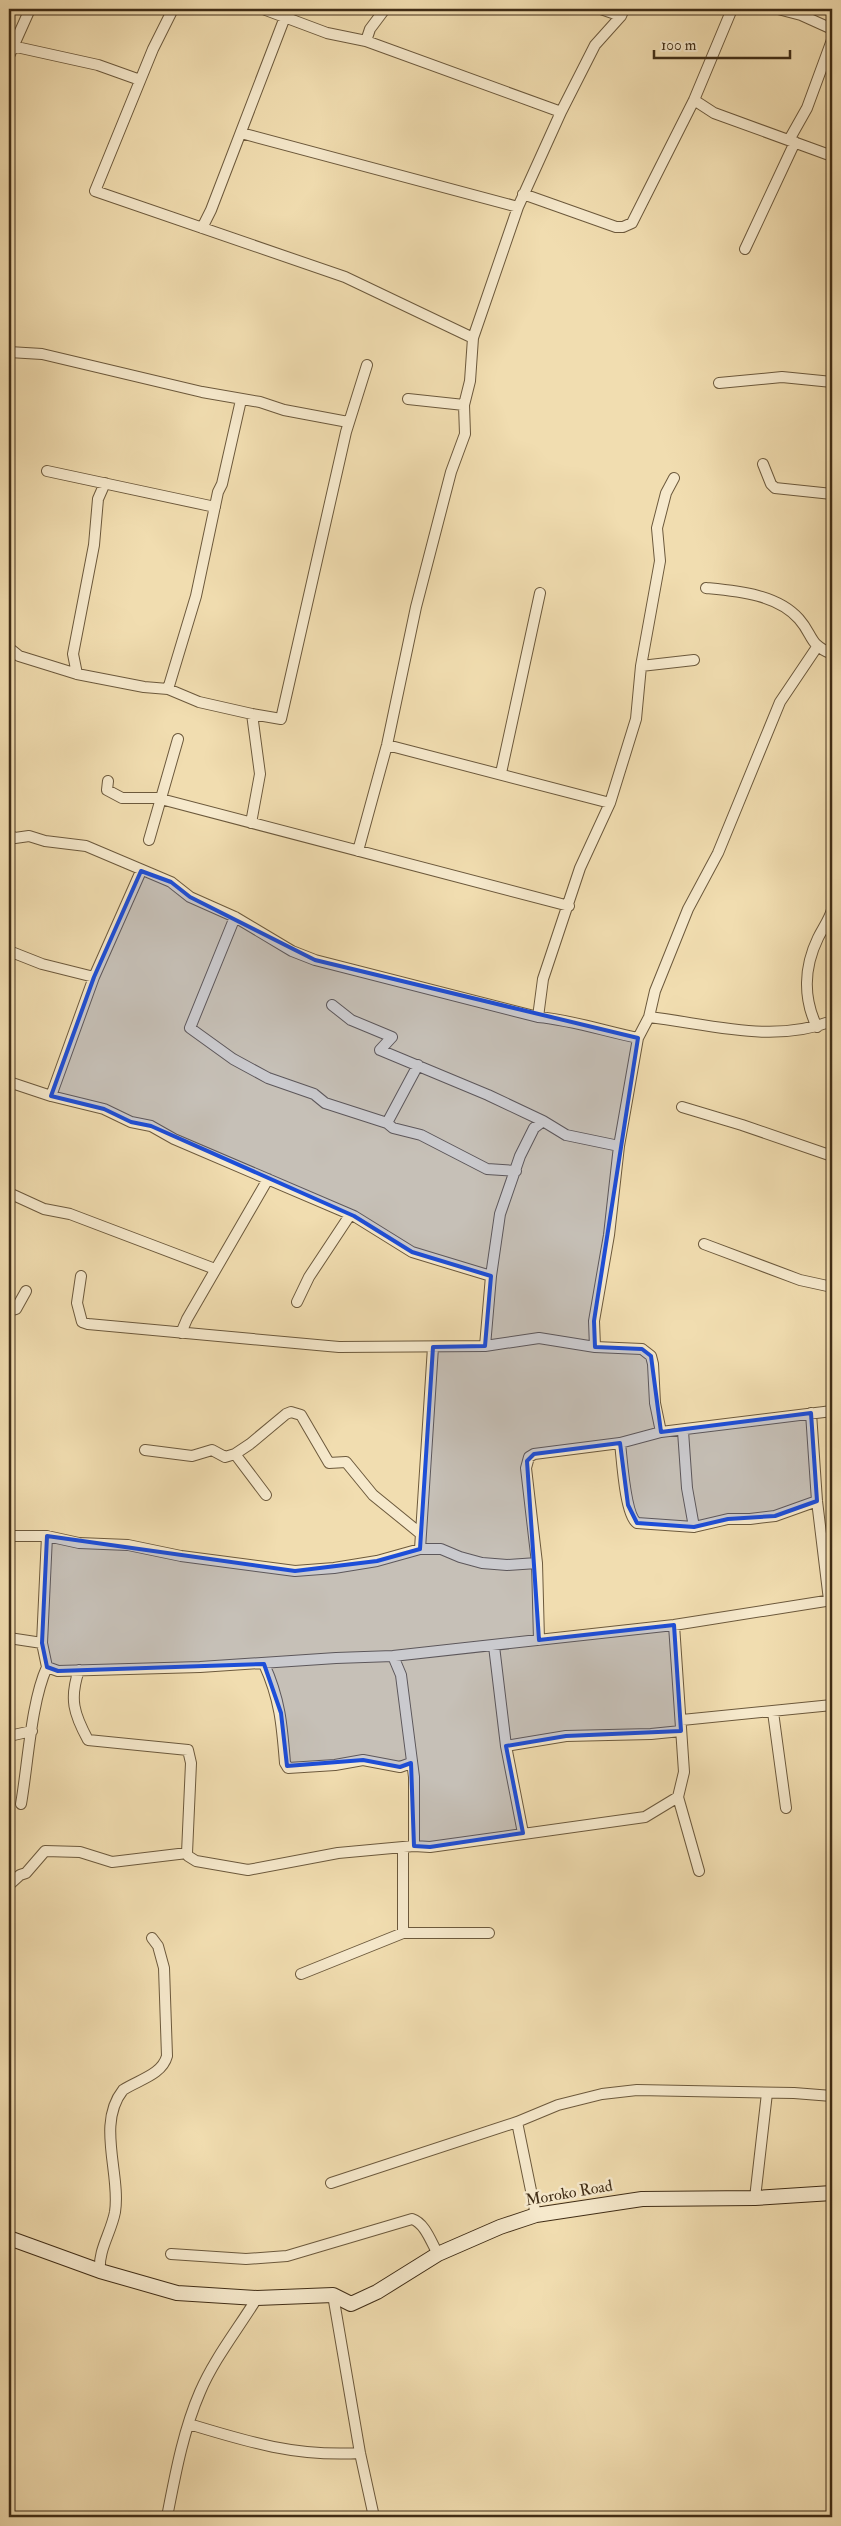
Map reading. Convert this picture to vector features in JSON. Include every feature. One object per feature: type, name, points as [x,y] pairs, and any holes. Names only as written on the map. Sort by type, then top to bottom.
[{"type":"street","points":[[30,9],[10,51],[98,65],[140,80]]},
{"type":"street","points":[[173,9],[140,80],[96,191],[345,277],[473,338]]},
{"type":"street","points":[[263,9],[327,33],[366,41],[561,112]]},
{"type":"street","points":[[366,41],[370,29],[385,9]]},
{"type":"street","points":[[603,9],[622,12]]},
{"type":"street","points":[[523,194],[616,227],[628,226],[632,223],[691,105],[732,9]]},
{"type":"street","points":[[778,9],[801,15],[832,30]]},
{"type":"street","points":[[358,851],[387,745],[416,607],[451,472],[465,434],[464,405],[470,382],[473,338],[523,194],[595,45],[622,12]]},
{"type":"street","points":[[202,228],[241,133],[285,17]]},
{"type":"street","points":[[745,249],[807,108],[832,40]]},
{"type":"street","points":[[691,105],[832,156]]},
{"type":"street","points":[[241,133],[518,207]]},
{"type":"street","points":[[9,352],[42,354],[241,400],[260,402],[284,410],[348,422]]},
{"type":"street","points":[[9,648],[19,656],[76,674],[144,687],[168,688],[199,702],[252,714],[282,718],[348,422],[367,364]]},
{"type":"street","points":[[719,383],[782,378],[832,382]]},
{"type":"street","points":[[408,399],[464,405]]},
{"type":"street","points":[[168,688],[196,596],[241,400]]},
{"type":"street","points":[[763,464],[771,484],[775,488],[832,494]]},
{"type":"street","points":[[48,471],[216,507]]},
{"type":"street","points":[[538,1017],[543,979],[569,906],[580,868],[610,803],[636,719],[641,666],[660,561],[657,528],[666,493],[674,478]]},
{"type":"street","points":[[76,674],[73,654],[94,545],[98,499],[105,483]]},
{"type":"street","points":[[706,588],[741,591],[770,600],[794,614],[817,647],[832,654]]},
{"type":"street","points":[[501,773],[540,593]]},
{"type":"street","points":[[595,1347],[594,1321],[609,1235],[619,1146],[638,1038],[648,1017],[655,991],[688,909],[718,853],[780,702],[817,647]]},
{"type":"street","points":[[641,666],[694,660]]},
{"type":"street","points":[[251,823],[260,774],[252,714]]},
{"type":"street","points":[[149,840],[178,739]]},
{"type":"street","points":[[387,745],[501,773],[610,803]]},
{"type":"street","points":[[108,781],[107,790],[122,798],[157,798],[569,906]]},
{"type":"street","points":[[9,835],[15,838],[28,836],[45,841],[86,846],[141,871],[171,882],[190,897],[235,917],[292,951],[315,960],[538,1017],[567,1019],[594,1028],[638,1038]]},
{"type":"street","points":[[51,1096],[94,977],[141,871]]},
{"type":"street","points":[[817,1027],[809,1010],[805,986],[818,939],[832,910]]},
{"type":"street","points":[[235,917],[190,1028],[233,1058],[268,1078],[300,1088],[325,1103],[387,1123],[393,1128],[421,1135],[487,1169],[516,1171]]},
{"type":"street","points":[[9,952],[42,964],[94,977]]},
{"type":"street","points":[[332,1005],[351,1020],[392,1037],[380,1050],[418,1065],[542,1121],[566,1135],[619,1146]]},
{"type":"street","points":[[648,1017],[727,1029],[782,1033],[817,1027],[832,1021]]},
{"type":"street","points":[[387,1123],[418,1065]]},
{"type":"street","points":[[9,1082],[51,1096],[104,1109],[131,1122],[151,1126],[174,1139],[350,1215],[412,1252],[491,1276]]},
{"type":"street","points":[[682,1108],[742,1125],[832,1156]]},
{"type":"street","points":[[484,1346],[500,1214],[534,1128],[542,1121]]},
{"type":"street","points":[[181,1333],[215,1269],[268,1179]]},
{"type":"street","points":[[9,1193],[44,1209],[70,1214],[215,1269]]},
{"type":"street","points":[[297,1302],[309,1277],[350,1215]]},
{"type":"street","points":[[704,1244],[800,1280],[832,1287]]},
{"type":"street","points":[[81,1276],[77,1303],[79,1317],[82,1322],[339,1347],[484,1346],[539,1338],[595,1347],[642,1349],[651,1356],[655,1403],[661,1432]]},
{"type":"street","points":[[9,1311],[16,1309],[26,1292]]},
{"type":"street","points":[[420,1549],[432,1347]]},
{"type":"street","points":[[539,1640],[537,1563],[526,1468],[529,1457],[534,1454],[620,1443],[661,1432],[684,1431],[832,1411]]},
{"type":"street","points":[[145,1450],[192,1456],[212,1450],[225,1457],[234,1454],[286,1414],[297,1413],[310,1430],[329,1463],[346,1462],[373,1495],[402,1521],[421,1534]]},
{"type":"street","points":[[47,1667],[58,1671],[264,1664],[336,1658],[393,1656],[674,1624],[831,1600],[817,1502],[811,1413]]},
{"type":"street","points":[[684,1431],[686,1488],[694,1527]]},
{"type":"street","points":[[620,1443],[628,1505],[634,1522],[654,1526],[694,1527],[728,1519],[775,1516],[817,1502]]},
{"type":"street","points":[[234,1454],[266,1496]]},
{"type":"street","points":[[9,1536],[47,1536],[79,1543],[128,1545],[181,1556],[295,1570],[368,1562],[420,1549],[441,1549],[482,1563],[507,1565],[537,1563]]},
{"type":"street","points":[[22,1804],[32,1731],[42,1678],[47,1667],[42,1643],[47,1536]]},
{"type":"street","points":[[539,1618],[552,1638]]},
{"type":"street","points":[[674,1624],[682,1720],[684,1772],[678,1797],[699,1870]]},
{"type":"street","points":[[9,1638],[42,1643]]},
{"type":"street","points":[[494,1646],[506,1746],[523,1834]]},
{"type":"street","points":[[393,1656],[401,1676],[414,1777],[414,1846]]},
{"type":"street","points":[[264,1664],[273,1684],[281,1713],[285,1764],[288,1768],[363,1760],[400,1767],[411,1763]]},
{"type":"street","points":[[79,1670],[72,1699],[78,1722],[88,1740],[188,1750],[191,1763],[187,1853],[188,1856],[196,1861],[248,1870],[338,1854],[414,1846],[430,1847],[645,1817],[678,1797]]},
{"type":"street","points":[[682,1720],[832,1705]]},
{"type":"street","points":[[773,1712],[786,1808]]},
{"type":"street","points":[[9,1736],[32,1731]]},
{"type":"street","points":[[506,1746],[566,1736],[651,1734],[681,1731]]},
{"type":"street","points":[[403,1848],[403,1934]]},
{"type":"street","points":[[9,1885],[20,1875],[26,1873],[46,1851],[80,1852],[112,1862],[187,1853]]},
{"type":"street","points":[[302,1974],[403,1934],[489,1933]]},
{"type":"street","points":[[100,2272],[98,2257],[115,2213],[111,2119],[123,2090],[163,2067],[167,2056],[164,1968],[158,1946],[152,1938]]},
{"type":"street","points":[[331,2182],[517,2122],[586,2097],[637,2090],[832,2096]]},
{"type":"street","points":[[756,2198],[767,2093]]},
{"type":"street","points":[[517,2122],[536,2215]]},
{"type":"street","name":"Moroko Road","points":[[334,2295],[351,2304],[377,2292],[438,2254],[500,2227],[536,2215],[642,2199],[756,2198],[832,2193]]},
{"type":"street","points":[[171,2254],[246,2259],[287,2256],[412,2219],[417,2220],[424,2228],[438,2254]]},
{"type":"street","points":[[9,2238],[100,2272],[177,2293],[257,2298],[334,2295],[360,2452],[374,2517]]},
{"type":"street","points":[[167,2517],[189,2424],[199,2393],[212,2368],[257,2298]]},
{"type":"street","points":[[189,2424],[283,2451],[327,2455],[360,2452]]},
{"type":"highlighted area","points":[[141,871],[171,882],[190,897],[315,960],[638,1038],[594,1321],[595,1347],[642,1349],[651,1356],[661,1432],[811,1413],[817,1501],[775,1516],[728,1519],[694,1527],[637,1523],[628,1505],[620,1443],[534,1454],[527,1461],[539,1640],[674,1625],[681,1731],[566,1736],[506,1746],[523,1833],[430,1847],[414,1846],[411,1763],[400,1767],[363,1760],[287,1766],[281,1713],[264,1664],[58,1671],[47,1667],[42,1643],[47,1536],[295,1571],[377,1561],[420,1549],[433,1347],[485,1346],[491,1276],[412,1252],[354,1216],[151,1126],[131,1122],[104,1109],[51,1096],[94,977]]}]
